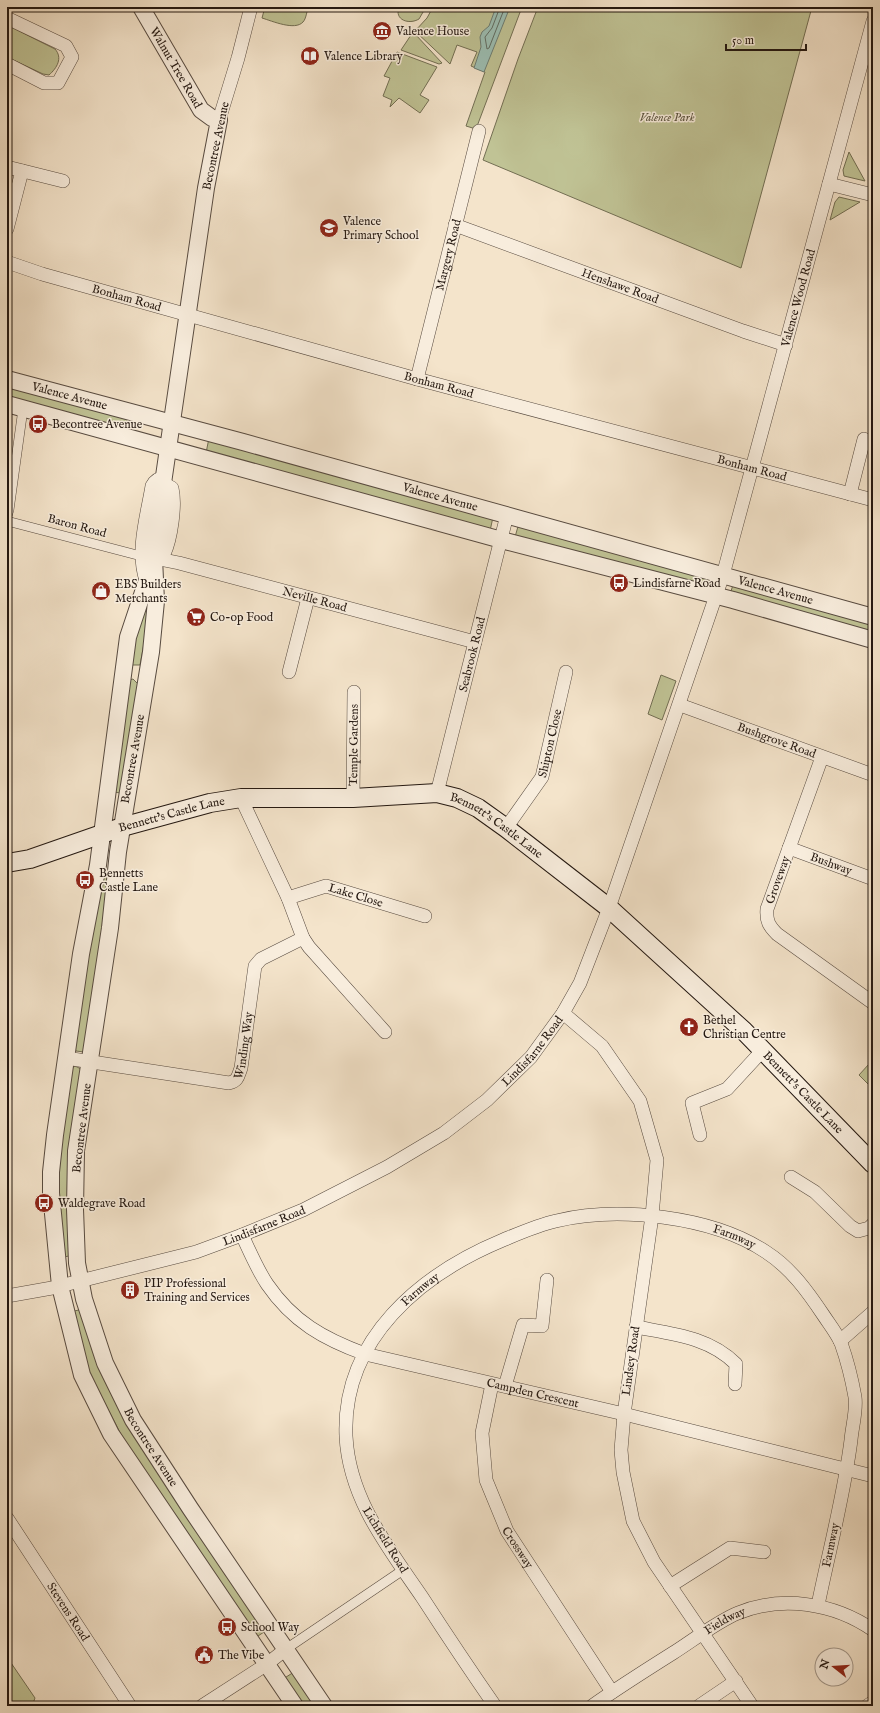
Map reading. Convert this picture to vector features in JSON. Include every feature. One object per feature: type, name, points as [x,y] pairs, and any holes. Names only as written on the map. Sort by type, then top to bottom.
[{"type":"main road","name":"Bennett's Castle Lane","points":[[7,863],[30,859],[122,827],[210,803],[241,798],[353,798],[437,793],[457,798],[478,808],[506,828],[609,908],[744,1031],[873,1164]]},
{"type":"street","name":"Walnut Tree Road","points":[[141,7],[201,110],[212,118],[219,120]]},
{"type":"street","name":"Becontree Avenue","points":[[251,7],[238,58],[219,120],[206,188],[164,481],[148,557],[146,580],[128,637],[97,870],[81,954],[51,1172],[52,1210],[60,1286],[82,1375],[111,1434],[295,1706]]},
{"type":"street","points":[[7,18],[66,46],[72,57],[58,84],[44,83],[7,64]]},
{"type":"street","name":"Valence Wood Road","points":[[723,575],[873,21]]},
{"type":"street","name":"Margery Road","points":[[417,379],[479,131]]},
{"type":"street","points":[[7,167],[63,181]]},
{"type":"street","points":[[7,229],[22,171]]},
{"type":"street","points":[[829,184],[873,195]]},
{"type":"street","name":"Henshawe Road","points":[[455,225],[743,331],[786,345]]},
{"type":"street","name":"Bonham Road","points":[[7,262],[188,315],[417,379],[873,500]]},
{"type":"street","name":"Valence Avenue","points":[[7,379],[507,515],[873,617]]},
{"type":"street","name":"Valence Avenue","points":[[7,404],[873,640]]},
{"type":"street","points":[[7,516],[23,409]]},
{"type":"street","points":[[850,494],[864,439]]},
{"type":"street","name":"Seabrook Road","points":[[437,793],[507,515]]},
{"type":"street","name":"Baron Road","points":[[7,521],[148,557]]},
{"type":"street","name":"Becontree Avenue","points":[[148,557],[156,601],[147,674],[122,827],[110,928],[76,1151],[75,1209],[80,1281],[84,1299],[105,1363],[133,1420],[190,1508],[324,1706]]},
{"type":"street","name":"Neville Road","points":[[148,557],[475,642]]},
{"type":"street","name":"Lindisfarne Road","points":[[80,1281],[196,1252],[303,1210],[387,1167],[444,1133],[488,1100],[531,1057],[563,1012],[580,982],[609,908],[680,705],[723,575]]},
{"type":"street","points":[[289,672],[308,598]]},
{"type":"street","points":[[123,672],[147,674]]},
{"type":"street","name":"Shipton Close","points":[[506,828],[542,778],[566,672]]},
{"type":"street","name":"Temple Gardens","points":[[353,798],[354,692]]},
{"type":"street","name":"Bushgrove Road","points":[[680,705],[873,776]]},
{"type":"street","name":"Groveway","points":[[822,757],[767,909],[766,918],[770,926],[777,934],[873,1003]]},
{"type":"street","points":[[241,798],[288,898],[303,938],[309,947],[386,1032]]},
{"type":"street","name":"Bushway","points":[[789,848],[873,879]]},
{"type":"street","name":"Lake Close","points":[[288,898],[326,886],[425,916]]},
{"type":"street","name":"Winding Way","points":[[66,1058],[234,1082],[240,1068],[255,966],[261,959],[303,938]]},
{"type":"street","name":"Lindsey Road","points":[[563,1012],[602,1046],[640,1101],[657,1160],[652,1216],[624,1414],[621,1450],[623,1472],[633,1521],[654,1562],[752,1706]]},
{"type":"street","points":[[700,1136],[692,1103],[727,1089],[762,1051]]},
{"type":"street","points":[[791,1177],[815,1192],[850,1226],[858,1231],[869,1228],[873,1224]]},
{"type":"street","name":"Farmway","points":[[365,1354],[378,1331],[407,1298],[430,1280],[487,1246],[523,1231],[555,1221],[601,1214],[652,1216],[715,1227],[743,1239],[766,1252],[787,1268],[806,1290],[840,1341],[856,1401],[847,1468],[818,1606]]},
{"type":"street","name":"Campden Crescent","points":[[242,1235],[267,1284],[293,1313],[313,1330],[335,1343],[365,1354],[624,1414],[740,1444],[847,1468],[873,1476]]},
{"type":"street","points":[[505,1386],[523,1325],[542,1326],[546,1280]]},
{"type":"street","points":[[7,1296],[80,1281]]},
{"type":"street","points":[[840,1341],[873,1312]]},
{"type":"street","points":[[636,1327],[702,1341],[728,1355],[736,1364],[735,1384]]},
{"type":"street","name":"Lichfield Road","points":[[365,1354],[353,1383],[347,1412],[346,1436],[353,1481],[364,1509],[403,1570],[495,1706]]},
{"type":"street","name":"Crossway","points":[[492,1384],[482,1433],[486,1480],[507,1531],[612,1692]]},
{"type":"street","name":"Stevens Road","points":[[7,1518],[130,1706]]},
{"type":"street","points":[[670,1586],[730,1548],[764,1552]]},
{"type":"street","points":[[202,1706],[267,1664],[286,1649],[403,1570]]},
{"type":"street","name":"Fieldway","points":[[592,1706],[703,1634],[737,1614],[756,1607],[782,1603],[818,1606],[846,1614],[873,1630]]},
{"type":"street","points":[[699,1706],[736,1682]]},
{"type":"street","points":[[867,1706],[873,1702]]},
{"type":"green space","points":[[265,7],[308,7],[304,21],[295,26],[262,18]]},
{"type":"green space","points":[[399,7],[426,7],[419,19],[415,21],[407,21],[400,18],[398,11]]},
{"type":"green space","points":[[433,7],[522,7],[476,129],[466,126],[485,72],[471,66],[477,52],[457,45],[450,64],[415,31],[427,18]]},
{"type":"green space","name":"Valence Park","points":[[538,7],[812,7],[741,268],[483,160],[518,59]]},
{"type":"green space","points":[[7,25],[55,49],[59,59],[57,66],[49,75],[43,74],[7,57]]},
{"type":"green space","points":[[415,34],[442,63],[439,64],[401,50],[411,35]]},
{"type":"green space","points":[[397,52],[437,67],[420,95],[429,100],[420,113],[399,98],[390,107],[392,100],[383,96],[390,78],[384,76]]},
{"type":"green space","points":[[849,152],[865,181],[844,176],[843,170]]},
{"type":"green space","points":[[839,197],[860,202],[830,220],[835,202]]},
{"type":"green space","points":[[7,385],[134,419],[130,433],[7,400]]},
{"type":"green space","points":[[209,438],[493,517],[490,531],[206,453]]},
{"type":"green space","points":[[519,523],[711,576],[708,589],[515,537]]},
{"type":"green space","points":[[734,582],[873,620],[873,633],[730,594]]},
{"type":"green space","points":[[147,597],[146,633],[140,665],[131,665],[135,633]]},
{"type":"green space","points":[[661,675],[676,681],[662,720],[648,714]]},
{"type":"green space","points":[[133,679],[140,686],[121,793],[113,792],[129,680]]},
{"type":"green space","points":[[101,873],[111,873],[84,1052],[76,1051],[75,1048]]},
{"type":"green space","points":[[869,1064],[873,1067],[873,1089],[859,1075]]},
{"type":"green space","points":[[75,1066],[81,1069],[73,1255],[60,1258],[57,1166],[72,1068]]},
{"type":"green space","points":[[83,1309],[92,1339],[267,1630],[255,1638],[126,1444],[90,1375],[70,1312]]},
{"type":"green space","points":[[7,1657],[35,1698],[32,1706],[7,1706]]},
{"type":"green space","points":[[294,1672],[317,1706],[301,1706],[283,1679]]},
{"type":"water","points":[[496,7],[510,7],[484,72],[474,68],[481,47],[480,37],[482,32],[489,26]]},
{"type":"place","name":"Valence House","points":[[382,31]]},
{"type":"place","name":"Valence Library","points":[[310,56]]},
{"type":"place","name":"Valence Primary School","points":[[329,228]]},
{"type":"place","name":"Becontree Avenue","points":[[38,424]]},
{"type":"place","name":"Lindisfarne Road","points":[[619,583]]},
{"type":"place","name":"EBS Builders Merchants","points":[[101,591]]},
{"type":"place","name":"Co-op Food","points":[[196,617]]},
{"type":"place","name":"Bennetts Castle Lane","points":[[85,880]]},
{"type":"place","name":"Bethel Christian Centre","points":[[689,1027]]},
{"type":"place","name":"Waldegrave Road","points":[[44,1203]]},
{"type":"place","name":"PIP Professional Training and Services","points":[[130,1290]]},
{"type":"place","name":"School Way","points":[[227,1627]]},
{"type":"place","name":"The Vibe","points":[[204,1655]]}]
